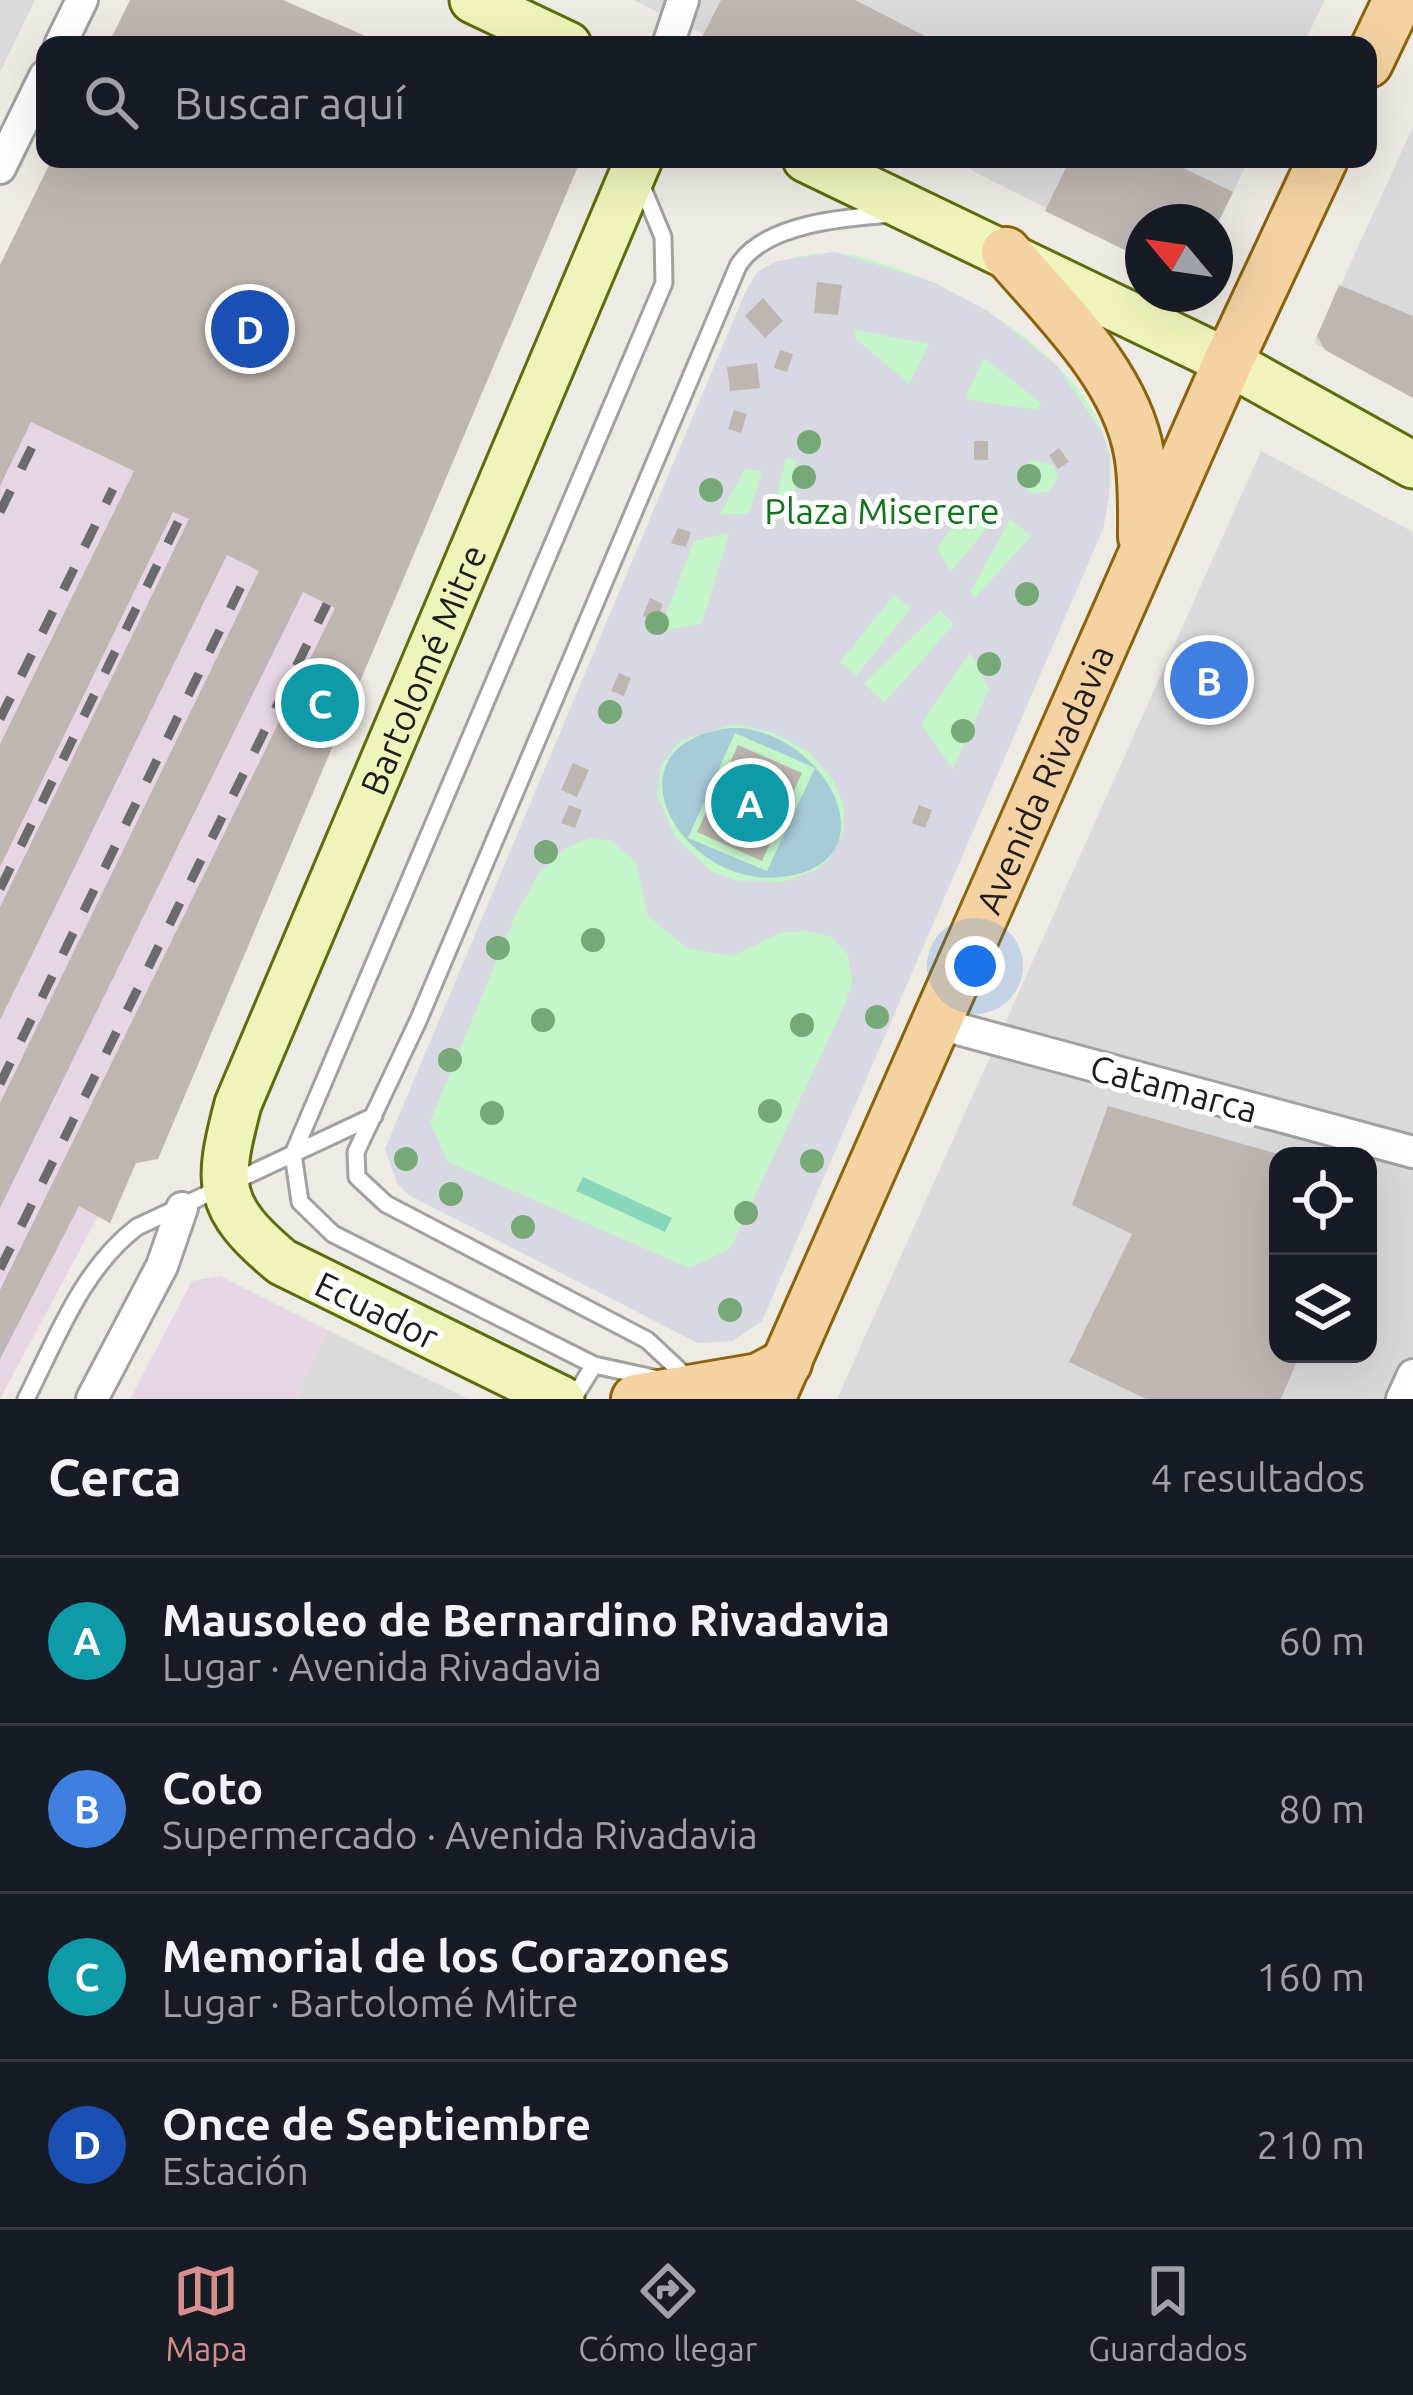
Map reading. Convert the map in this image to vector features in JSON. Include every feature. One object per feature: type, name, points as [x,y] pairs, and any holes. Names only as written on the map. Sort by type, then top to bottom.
[{"type":"main road","points":[[472,0],[549,36]]},
{"type":"main road","points":[[1377,44],[1398,0]]},
{"type":"main road","name":"Bartolomé Mitre","points":[[202,1198],[560,336],[636,168]]},
{"type":"main road","points":[[826,168],[1228,362],[1413,466]]},
{"type":"main road","name":"Avenida Rivadavia","points":[[778,1381],[1228,362],[1319,168]]},
{"type":"main road","points":[[1006,252],[1082,343],[1127,411],[1139,449],[1143,554]]},
{"type":"main road","name":"Ecuador","points":[[202,1198],[282,1262],[561,1399]]},
{"type":"main road","points":[[636,1399],[759,1378],[778,1381]]},
{"type":"street","points":[[64,36],[82,0]]},
{"type":"street","points":[[671,36],[683,0]]},
{"type":"street","points":[[0,168],[36,94]]},
{"type":"street","name":"Catamarca","points":[[936,1023],[1413,1152]]},
{"type":"street","points":[[92,1399],[202,1198]]},
{"type":"street","points":[[1402,1399],[1413,1375]]},
{"type":"lane","points":[[638,168],[663,236],[664,283],[293,1154],[300,1202],[333,1234],[594,1365],[698,1388]]},
{"type":"lane","points":[[698,1388],[646,1340],[412,1220],[368,1190],[357,1177],[356,1152],[737,266],[744,255],[793,231],[922,212]]},
{"type":"lane","points":[[26,1399],[91,1273],[112,1246],[137,1227],[374,1116]]},
{"type":"lane","points":[[572,1399],[594,1365]]},
{"type":"shaded area","points":[[0,0],[35,0],[0,72]]},
{"type":"shaded area","points":[[633,0],[1325,0],[1307,36],[708,36]]},
{"type":"shaded area","points":[[1413,127],[1413,397],[1314,343]]},
{"type":"shaded area","points":[[50,168],[577,168],[158,1159],[135,1164],[110,1223],[98,1216],[0,1399],[0,382]]},
{"type":"shaded area","points":[[968,168],[1245,168],[1227,204],[1125,204],[1125,249]]},
{"type":"shaded area","name":"Plaza Miserere","points":[[835,252],[933,282],[988,311],[1057,366],[1102,432],[1110,456],[1109,496],[1103,529],[762,1321],[732,1341],[698,1343],[409,1195],[397,1183],[385,1149],[745,293],[757,272],[777,261]],"holes":[[[856,330],[929,344],[909,384],[854,337]],[[984,358],[1041,403],[1038,410],[965,399]],[[786,458],[797,460],[795,515],[773,513]],[[1031,460],[1053,465],[1058,477],[1049,492],[1032,493],[1023,486],[1023,469]],[[745,469],[762,471],[749,514],[720,514]],[[969,506],[992,522],[951,571],[937,548]],[[1010,519],[1031,536],[975,598],[970,593]],[[729,533],[702,624],[660,631],[694,541]],[[894,595],[911,608],[856,676],[840,662]],[[940,611],[954,624],[884,703],[864,683]],[[970,653],[989,689],[953,769],[921,724]],[[734,724],[774,733],[809,752],[833,780],[844,805],[844,831],[829,860],[816,870],[783,882],[740,881],[712,872],[675,837],[657,795],[661,765],[680,741]],[[589,838],[610,840],[636,862],[648,916],[687,948],[732,956],[782,932],[807,931],[832,937],[848,955],[852,982],[845,1004],[730,1249],[689,1268],[448,1162],[430,1122],[516,914],[540,872],[563,850]]]},
{"type":"shaded area","points":[[1261,451],[1413,532],[1413,1399],[837,1399]]},
{"type":"shaded area","points":[[220,1276],[327,1330],[296,1399],[130,1399],[192,1281]]},
{"type":"shaded area","points":[[327,1330],[468,1399],[296,1399]]},
{"type":"green space","name":"Plaza Miserere","points":[[835,252],[915,275],[958,295],[1040,349],[1073,382],[1096,418],[1109,456],[1109,492],[1103,529],[762,1321],[732,1341],[698,1343],[409,1195],[397,1183],[385,1149],[745,293],[772,265]]},
{"type":"green space","points":[[583,1177],[672,1218],[665,1232],[576,1191]]},
{"type":"water","points":[[730,728],[764,733],[794,748],[818,770],[834,796],[841,823],[836,847],[817,866],[782,877],[745,875],[713,861],[687,840],[669,813],[662,786],[669,760],[690,740]],"holes":[[[735,733],[815,768],[767,871],[688,838]]]},
{"type":"building","points":[[130,0],[283,0],[365,36],[112,36]]},
{"type":"building","points":[[721,0],[855,0],[925,36],[703,36]]},
{"type":"building","points":[[48,168],[577,168],[158,1159],[136,1163],[110,1223],[79,1206],[0,1359],[0,1290],[335,608],[303,592],[0,1208],[0,1103],[259,571],[227,555],[0,1020],[0,907],[189,519],[173,512],[0,867],[0,744],[134,471],[31,422],[0,486],[0,265]]},
{"type":"building","points":[[1066,168],[1184,168],[1233,192],[1227,204],[1125,204],[1125,250],[1045,211]]},
{"type":"building","points":[[817,282],[842,285],[838,315],[814,313]]},
{"type":"building","points":[[1339,285],[1413,316],[1413,398],[1325,350],[1317,336]]},
{"type":"building","points":[[763,298],[783,321],[765,338],[745,316]]},
{"type":"building","points":[[780,350],[793,354],[787,372],[774,368]]},
{"type":"building","points":[[757,363],[760,388],[730,391],[727,367]]},
{"type":"building","points":[[734,410],[747,414],[741,433],[728,429]]},
{"type":"building","points":[[974,441],[988,441],[988,460],[974,460]]},
{"type":"building","points":[[1059,448],[1069,462],[1058,469],[1049,455]]},
{"type":"building","points":[[678,528],[691,532],[686,547],[671,543]]},
{"type":"building","points":[[650,598],[663,604],[656,621],[643,616]]},
{"type":"building","points":[[619,673],[631,678],[624,696],[611,691]]},
{"type":"building","points":[[738,745],[802,773],[762,861],[697,832]]},
{"type":"building","points":[[573,763],[589,770],[577,797],[561,790]]},
{"type":"building","points":[[569,805],[582,810],[575,828],[561,823]]},
{"type":"building","points":[[919,805],[932,810],[925,828],[912,823]]},
{"type":"building","points":[[1108,1106],[1269,1151],[1269,1363],[1296,1363],[1281,1399],[1146,1399],[1069,1362],[1132,1234],[1072,1205]]},
{"type":"railway","points":[[0,512],[32,447]]},
{"type":"railway","points":[[0,719],[113,489]]},
{"type":"railway","points":[[0,889],[180,518]]},
{"type":"railway","points":[[0,1084],[250,568]]},
{"type":"railway","points":[[0,1269],[327,604]]},
{"type":"place","name":"Once de Septiembre","points":[[250,329]]},
{"type":"place","name":"Coto","points":[[1209,680]]},
{"type":"place","name":"Memorial de los Corazones","points":[[320,703]]},
{"type":"place","name":"Mausoleo de Bernardino Rivadavia","points":[[750,803]]}]
